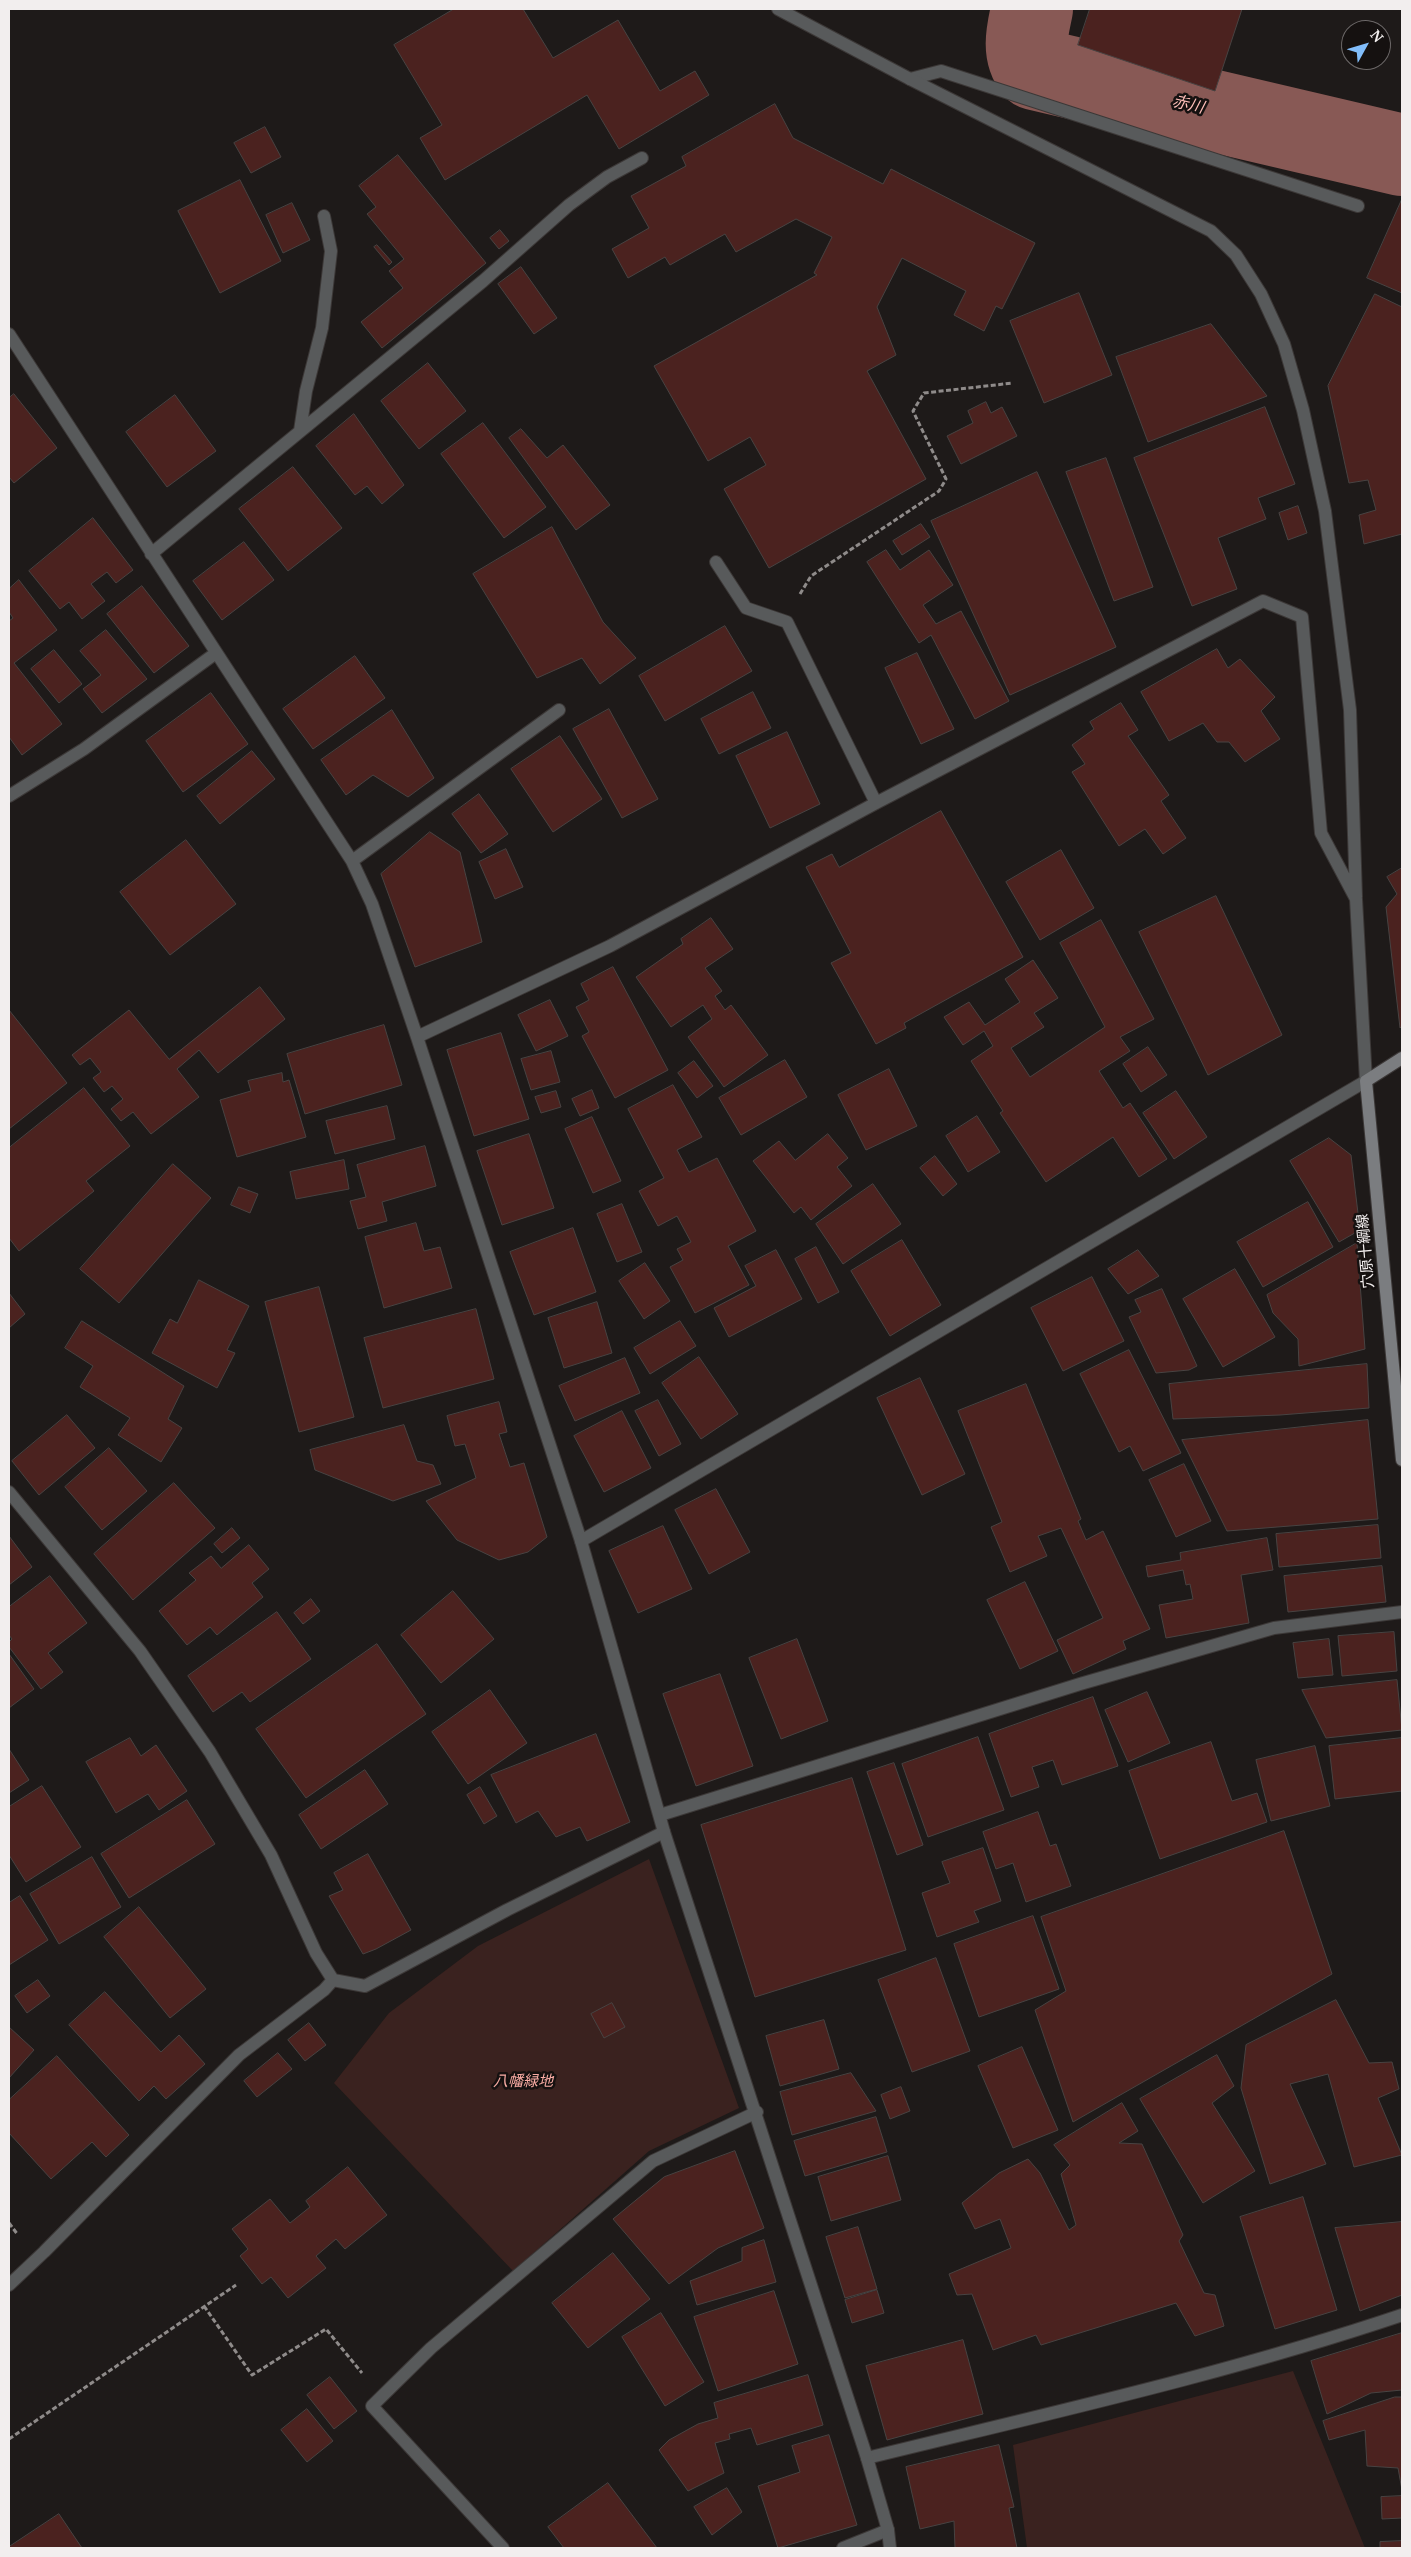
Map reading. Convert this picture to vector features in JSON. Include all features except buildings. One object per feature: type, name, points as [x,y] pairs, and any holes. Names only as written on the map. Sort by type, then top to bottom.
[{"type":"main road","points":[[1366,1081],[1402,1058]]},
{"type":"main road","name":"穴原十綱線","points":[[1366,1081],[1402,1460]]},
{"type":"street","points":[[581,1541],[1366,1081],[1356,900],[1350,710],[1325,511],[1303,410],[1284,344],[1261,294],[1236,255],[1211,231],[910,79],[778,9]]},
{"type":"street","points":[[910,79],[941,71],[1358,206]]},
{"type":"street","points":[[151,554],[483,281],[569,206],[607,177],[642,158]]},
{"type":"street","points":[[300,431],[322,328],[332,251],[324,216]]},
{"type":"street","points":[[9,334],[352,861],[372,904],[581,1541],[664,1832],[867,2458],[888,2530],[890,2548]]},
{"type":"street","points":[[716,562],[746,608],[787,622],[876,803]]},
{"type":"street","points":[[417,1037],[610,946],[876,803],[1263,601],[1302,618],[1320,833],[1356,900]]},
{"type":"street","points":[[9,796],[84,749],[216,652]]},
{"type":"street","points":[[352,861],[514,746],[559,710]]},
{"type":"street","points":[[9,1492],[140,1651],[210,1752],[271,1856],[316,1953],[333,1980],[365,1986],[507,1910],[664,1832]]},
{"type":"street","points":[[660,1815],[1080,1684],[1274,1628],[1402,1612]]},
{"type":"street","points":[[9,2285],[239,2055],[324,1990],[333,1980]]},
{"type":"street","points":[[503,2548],[372,2406],[431,2348],[653,2161],[756,2112]]},
{"type":"street","points":[[867,2458],[1168,2384],[1321,2342],[1402,2315]]},
{"type":"street","points":[[843,2548],[888,2530]]},
{"type":"path","points":[[787,622],[800,592],[812,576],[939,491],[946,479],[913,412],[924,393],[1013,383]]},
{"type":"path","points":[[9,2439],[236,2285]]},
{"type":"path","points":[[204,2306],[252,2375],[326,2330],[363,2374]]},
{"type":"green space","name":"八幡緑地","points":[[649,1859],[739,2108],[649,2151],[513,2271],[334,2083],[389,2013],[478,1946]]},
{"type":"green space","points":[[1293,2371],[1365,2548],[1027,2548],[1013,2445]]},
{"type":"waterway","name":"赤川","points":[[1032,9],[1027,48],[1028,55],[1035,69],[1402,155]]}]
